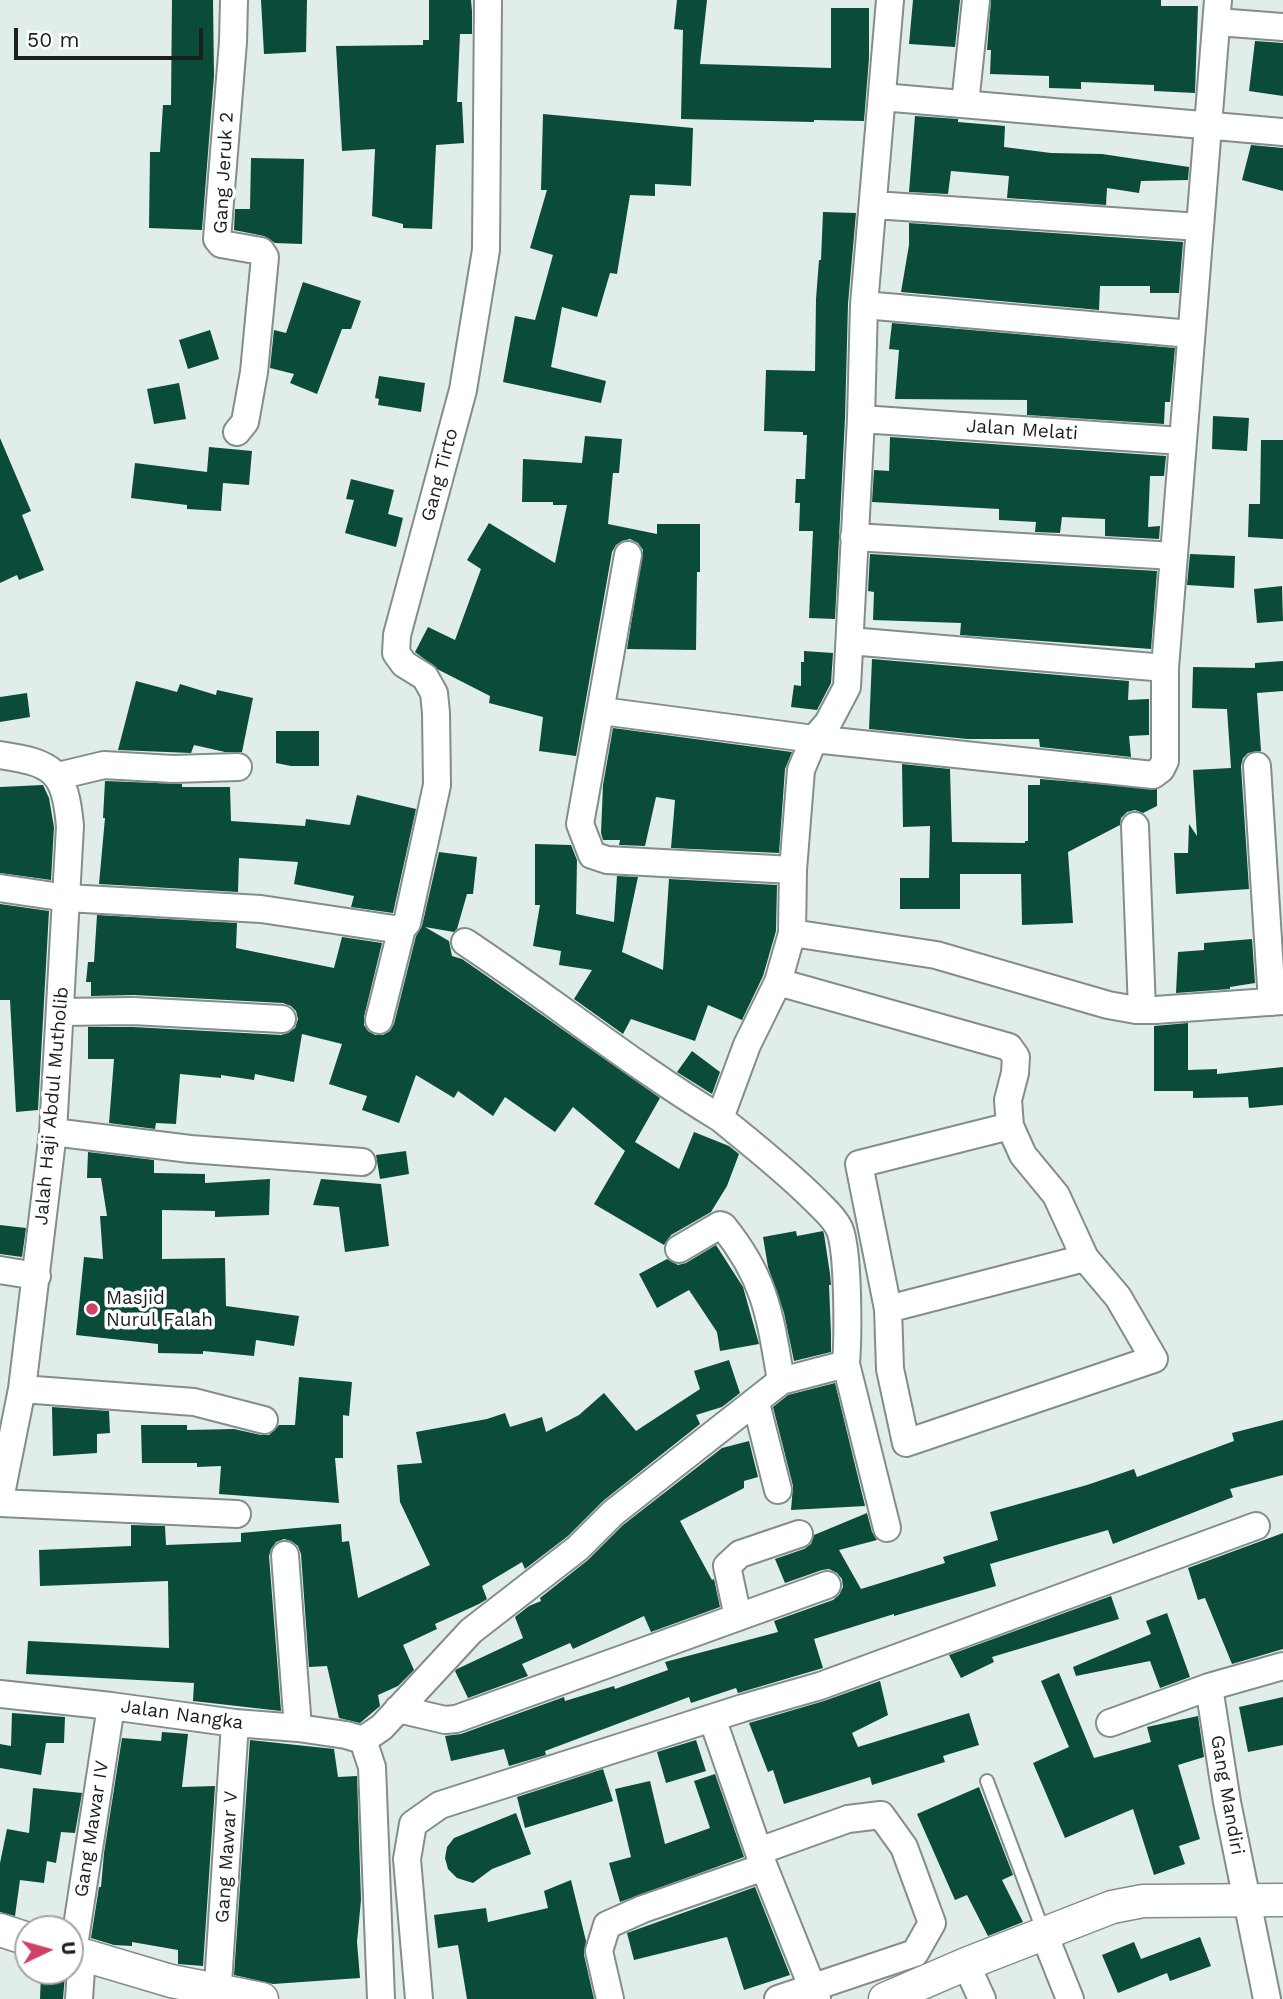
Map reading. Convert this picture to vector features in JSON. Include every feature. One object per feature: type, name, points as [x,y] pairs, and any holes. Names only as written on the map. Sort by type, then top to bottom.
[{"type":"street","name":"Gang Jeruk 2","points":[[234,0],[233,43],[216,239],[221,244],[261,251],[265,257],[254,372],[245,422],[237,432]]},
{"type":"street","name":"Gang Tirto","points":[[379,1020],[402,928],[407,923],[437,785],[434,693],[425,677],[404,664],[396,653],[397,635],[463,390],[486,250],[488,0]]},
{"type":"street","points":[[720,1118],[747,1045],[778,982],[792,933],[793,870],[802,770],[814,739],[828,723],[847,687],[864,305],[890,0]]},
{"type":"street","points":[[965,104],[976,0]]},
{"type":"street","points":[[602,711],[814,739],[1153,775],[1161,769],[1165,761],[1165,668],[1182,441],[1218,11],[1283,27]]},
{"type":"street","points":[[882,97],[1283,131]]},
{"type":"street","points":[[874,205],[1200,227]]},
{"type":"street","points":[[864,305],[1191,334]]},
{"type":"street","name":"Jalan Melati","points":[[861,419],[1182,441]]},
{"type":"street","points":[[854,537],[1174,556]]},
{"type":"street","points":[[628,555],[580,824],[592,855],[607,859],[793,870]]},
{"type":"street","points":[[850,641],[1165,668]]},
{"type":"street","points":[[0,755],[44,765],[58,776],[104,765],[173,769],[238,767]]},
{"type":"street","points":[[792,933],[936,955],[1108,1005],[1142,1010],[1277,1001],[1257,766]]},
{"type":"street","name":"Jalah Haji Abdul Mutholib","points":[[0,1501],[22,1389],[53,1132],[70,826],[67,798],[58,776]]},
{"type":"street","points":[[1135,826],[1142,1010]]},
{"type":"street","points":[[0,888],[67,898],[261,909],[402,928]]},
{"type":"street","points":[[465,942],[520,978],[676,1091],[720,1118],[792,1177],[831,1216],[840,1229],[846,1292],[846,1364],[887,1528]]},
{"type":"street","points":[[778,982],[1009,1047],[1016,1057],[1008,1100],[1010,1126],[1023,1155],[1055,1195],[1085,1258],[1118,1297],[1154,1359],[906,1443],[890,1368],[888,1309],[859,1164],[1010,1126]]},
{"type":"street","points":[[60,1012],[282,1018]]},
{"type":"street","points":[[53,1132],[190,1149],[362,1162]]},
{"type":"street","points":[[679,1249],[720,1225],[741,1248],[756,1275],[767,1305],[781,1381]]},
{"type":"street","points":[[888,1309],[1085,1258]]},
{"type":"street","points":[[0,1270],[37,1276]]},
{"type":"street","points":[[381,1999],[372,1767],[363,1740],[382,1727],[471,1631],[578,1548],[613,1513],[781,1381],[846,1364]]},
{"type":"street","points":[[22,1389],[194,1402],[264,1420]]},
{"type":"street","points":[[755,1403],[778,1490]]},
{"type":"street","points":[[0,1501],[237,1514]]},
{"type":"street","points":[[419,1999],[407,1860],[413,1824],[440,1805],[820,1686],[1256,1526]]},
{"type":"street","points":[[738,1617],[727,1566],[740,1554],[799,1534]]},
{"type":"street","points":[[285,1555],[298,1728]]},
{"type":"street","points":[[398,1709],[445,1720],[456,1719],[827,1585]]},
{"type":"street","points":[[1110,1723],[1209,1687],[1283,1666]]},
{"type":"street","name":"Gang Mandiri","points":[[1209,1687],[1227,1802],[1267,1999]]},
{"type":"street","name":"Jalan Nangka","points":[[0,1694],[235,1723],[298,1728],[363,1740]]},
{"type":"street","name":"Gang Mawar IV","points":[[81,1915],[111,1706]]},
{"type":"street","points":[[712,1718],[762,1859],[814,1993]]},
{"type":"street","name":"Gang Mawar V","points":[[218,1995],[235,1723]]},
{"type":"street","points":[[610,1999],[599,1951],[607,1925],[848,1819],[881,1815],[904,1847],[932,1923],[915,1953],[814,1993],[778,1999]]},
{"type":"street","points":[[885,1999],[965,1964],[1128,1903],[1283,1900]]},
{"type":"street","points":[[1044,1934],[1070,1999]]},
{"type":"street","points":[[84,1956],[218,1995],[262,1999]]},
{"type":"street","points":[[965,1964],[982,1999]]},
{"type":"lane","points":[[987,1780],[1044,1934]]},
{"type":"building","points":[[172,0],[213,0],[214,76],[202,230],[149,228],[150,152],[160,152],[163,105],[171,105]]},
{"type":"building","points":[[261,0],[307,0],[306,52],[264,54]]},
{"type":"building","points":[[429,0],[471,0],[472,34],[460,34],[457,102],[462,102],[464,143],[436,145],[432,229],[403,228],[403,224],[372,216],[375,149],[342,151],[336,46],[423,45],[423,40],[429,40]]},
{"type":"building","points":[[677,0],[707,0],[700,64],[831,68],[831,8],[869,8],[869,58],[864,121],[681,119],[683,30],[674,29]]},
{"type":"building","points":[[913,0],[960,0],[955,47],[909,44]]},
{"type":"building","points":[[991,0],[1161,0],[1161,6],[1198,6],[1195,93],[1154,91],[1154,85],[1081,82],[1081,89],[1049,88],[1049,76],[990,74],[991,50],[987,50]]},
{"type":"building","points":[[1255,41],[1283,43],[1283,96],[1249,91]]},
{"type":"building","points":[[543,114],[693,128],[691,186],[655,184],[655,196],[630,195],[617,274],[610,273],[597,317],[562,307],[551,367],[606,381],[601,403],[503,382],[515,316],[535,320],[553,255],[530,248],[547,190],[541,190]]},
{"type":"building","points":[[915,116],[1005,126],[1004,147],[1051,153],[1102,154],[1189,167],[1188,180],[1141,181],[1139,193],[1107,188],[1106,205],[1007,198],[1009,176],[951,171],[948,194],[909,192]]},
{"type":"building","points":[[1251,145],[1283,148],[1283,191],[1242,180]]},
{"type":"building","points":[[251,158],[304,159],[302,244],[275,243],[264,236],[234,230],[235,209],[250,209]]},
{"type":"building","points":[[823,212],[856,213],[848,304],[835,619],[809,618],[813,531],[799,531],[800,503],[795,503],[796,479],[805,479],[807,435],[803,435],[803,432],[764,431],[766,370],[815,371],[816,299]]},
{"type":"building","points":[[909,223],[1183,242],[1179,293],[1150,293],[1150,286],[1100,286],[1099,310],[901,292],[909,245]]},
{"type":"building","points":[[303,282],[361,301],[351,329],[342,329],[317,394],[290,383],[294,374],[270,368],[274,330],[286,333]]},
{"type":"building","points":[[892,323],[1175,348],[1170,402],[1165,402],[1164,424],[1027,415],[1027,400],[895,399],[899,350],[889,349]]},
{"type":"building","points":[[210,330],[219,359],[188,369],[179,340]]},
{"type":"building","points":[[379,376],[425,383],[421,412],[378,405],[379,399],[375,398]]},
{"type":"building","points":[[179,383],[186,419],[154,424],[147,389]]},
{"type":"building","points":[[1213,416],[1249,418],[1247,451],[1212,449]]},
{"type":"building","points":[[585,436],[622,439],[619,473],[613,473],[608,524],[657,534],[657,524],[700,524],[700,572],[697,572],[696,650],[627,649],[643,550],[638,543],[630,539],[616,545],[612,552],[576,756],[539,751],[543,717],[489,703],[490,696],[439,670],[415,652],[428,627],[455,640],[481,569],[467,560],[489,523],[555,563],[567,505],[522,502],[523,459],[582,463]]},
{"type":"building","points":[[890,437],[1166,456],[1164,476],[1150,476],[1148,527],[1160,526],[1159,539],[1105,536],[1105,519],[1062,517],[1060,533],[1035,532],[1036,522],[999,520],[999,509],[872,502],[874,470],[889,471]]},
{"type":"building","points":[[0,438],[31,511],[22,515],[44,570],[19,580],[17,575],[0,583]]},
{"type":"building","points":[[1261,440],[1283,440],[1283,539],[1248,537],[1249,504],[1260,504]]},
{"type":"building","points":[[209,447],[252,451],[249,485],[223,483],[221,511],[187,509],[187,505],[131,498],[135,463],[207,472]]},
{"type":"building","points":[[351,479],[394,490],[388,514],[403,518],[396,547],[345,533],[354,500],[346,499]]},
{"type":"building","points":[[870,554],[1157,571],[1151,649],[960,635],[961,623],[873,620],[874,592],[868,591]]},
{"type":"building","points":[[1190,554],[1235,556],[1234,588],[1187,585]]},
{"type":"building","points":[[1282,586],[1283,621],[1257,623],[1254,589]]},
{"type":"building","points":[[804,651],[833,653],[831,683],[817,710],[791,707],[794,685],[801,686]]},
{"type":"building","points":[[872,659],[1129,681],[1128,700],[1149,699],[1149,735],[1129,736],[1131,757],[1040,747],[1039,739],[967,739],[869,729]]},
{"type":"building","points":[[1283,661],[1283,691],[1257,693],[1261,751],[1248,753],[1241,766],[1249,889],[1176,894],[1174,853],[1188,853],[1189,824],[1197,836],[1193,770],[1231,768],[1227,709],[1192,708],[1193,667],[1255,668],[1255,663]]},
{"type":"building","points":[[136,681],[177,692],[180,684],[216,695],[217,690],[253,698],[242,752],[225,752],[194,745],[191,753],[118,750]]},
{"type":"building","points":[[27,693],[30,717],[0,722],[0,697]]},
{"type":"building","points":[[613,728],[792,752],[785,769],[779,853],[671,848],[675,800],[656,797],[645,846],[619,845],[620,840],[603,840],[603,785]]},
{"type":"building","points":[[276,731],[319,731],[319,766],[276,763]]},
{"type":"building","points":[[902,764],[950,769],[952,842],[1028,841],[1028,785],[1040,785],[1040,779],[1157,789],[1157,806],[1143,813],[1135,810],[1127,812],[1121,818],[1120,825],[1068,852],[1073,923],[1022,925],[1021,874],[960,874],[960,909],[900,909],[900,878],[929,878],[930,826],[903,827]]},
{"type":"building","points":[[105,781],[182,784],[182,787],[230,787],[231,821],[305,826],[306,819],[350,825],[357,795],[416,809],[393,913],[351,907],[354,896],[294,884],[298,862],[239,858],[238,892],[99,884],[105,818]]},
{"type":"building","points":[[43,785],[49,798],[54,827],[51,880],[0,873],[0,787]]},
{"type":"building","points":[[535,844],[571,845],[577,860],[576,914],[614,922],[617,876],[638,877],[622,952],[663,970],[669,879],[777,885],[776,931],[763,976],[742,1020],[708,1005],[695,1041],[631,1019],[623,1034],[574,999],[592,970],[559,965],[561,951],[533,946],[540,905],[535,905]]},
{"type":"building","points":[[439,852],[477,857],[473,894],[467,894],[454,932],[425,927],[449,941],[452,956],[462,959],[660,1098],[635,1142],[679,1169],[694,1132],[729,1146],[739,1154],[727,1186],[711,1212],[671,1235],[664,1245],[594,1204],[625,1151],[573,1107],[555,1132],[505,1097],[493,1116],[458,1091],[454,1098],[416,1075],[399,1123],[362,1110],[367,1096],[329,1084],[342,1044],[302,1034],[294,1082],[255,1074],[254,1080],[221,1075],[221,1078],[180,1074],[176,1124],[156,1123],[155,1129],[109,1123],[114,1059],[88,1059],[88,1027],[281,1035],[295,1028],[298,1019],[296,1011],[283,1003],[134,995],[91,996],[91,982],[86,982],[88,962],[94,962],[97,915],[237,923],[236,948],[334,968],[342,937],[382,943],[364,1025],[375,1035],[383,1035],[390,1031],[394,1024],[416,936],[422,926]]},
{"type":"building","points":[[0,904],[49,911],[38,1110],[16,1112],[10,1000],[0,1000]]},
{"type":"building","points":[[1252,939],[1255,983],[1230,989],[1176,993],[1178,952],[1204,950],[1204,943]]},
{"type":"building","points":[[1188,1023],[1188,1070],[1217,1069],[1217,1074],[1283,1067],[1283,1105],[1249,1108],[1248,1097],[1193,1098],[1193,1091],[1154,1091],[1154,1026]]},
{"type":"building","points":[[692,1051],[720,1072],[712,1094],[677,1072]]},
{"type":"building","points":[[406,1151],[409,1174],[380,1179],[376,1155]]},
{"type":"building","points":[[88,1152],[154,1160],[154,1173],[205,1174],[205,1183],[270,1179],[269,1215],[215,1217],[215,1211],[162,1210],[162,1259],[225,1258],[226,1306],[299,1316],[294,1346],[256,1340],[254,1356],[203,1351],[203,1354],[158,1353],[158,1344],[76,1335],[84,1257],[103,1259],[100,1216],[107,1216],[101,1178],[87,1178]]},
{"type":"building","points":[[321,1179],[381,1184],[389,1246],[345,1252],[339,1207],[313,1205]]},
{"type":"building","points":[[0,1225],[26,1228],[22,1257],[0,1254]]},
{"type":"building","points":[[796,1231],[797,1236],[823,1231],[824,1234],[831,1285],[831,1352],[794,1361],[784,1313],[768,1267],[763,1237]]},
{"type":"building","points":[[716,1245],[743,1287],[759,1344],[720,1351],[717,1332],[689,1290],[657,1308],[639,1274],[667,1259],[678,1265],[686,1263]]},
{"type":"building","points":[[729,1360],[740,1393],[722,1407],[696,1415],[700,1424],[603,1501],[568,1536],[525,1569],[522,1562],[482,1586],[487,1599],[435,1624],[437,1629],[403,1645],[414,1670],[398,1686],[378,1695],[380,1706],[360,1723],[339,1718],[327,1666],[309,1667],[301,1554],[298,1546],[284,1539],[276,1542],[269,1556],[281,1711],[193,1701],[194,1683],[26,1674],[28,1641],[169,1648],[168,1581],[40,1586],[39,1550],[131,1546],[131,1525],[165,1526],[166,1545],[241,1542],[241,1533],[341,1524],[342,1542],[349,1541],[358,1598],[430,1565],[400,1502],[397,1465],[422,1463],[416,1432],[487,1419],[505,1413],[510,1427],[542,1417],[546,1432],[579,1415],[604,1393],[636,1431],[700,1389],[694,1371]]},
{"type":"building","points":[[299,1377],[352,1382],[349,1416],[343,1415],[343,1458],[335,1458],[339,1503],[219,1494],[221,1466],[142,1463],[141,1425],[187,1425],[187,1430],[234,1429],[269,1435],[279,1425],[295,1425]]},
{"type":"building","points":[[835,1383],[865,1506],[791,1510],[793,1486],[773,1407],[788,1395]]},
{"type":"building","points":[[52,1407],[109,1411],[110,1433],[97,1434],[97,1453],[53,1456]]},
{"type":"building","points":[[1283,1420],[1283,1475],[1230,1489],[1233,1497],[1113,1544],[1108,1530],[990,1564],[996,1586],[814,1639],[823,1668],[738,1693],[736,1688],[691,1703],[689,1697],[545,1751],[546,1755],[509,1766],[504,1749],[451,1761],[445,1736],[461,1734],[564,1697],[565,1701],[614,1686],[615,1689],[668,1670],[665,1662],[778,1632],[774,1621],[833,1600],[843,1587],[842,1579],[837,1573],[829,1569],[822,1570],[785,1583],[775,1559],[804,1549],[811,1544],[814,1535],[867,1513],[877,1540],[839,1550],[861,1589],[945,1563],[943,1557],[998,1540],[990,1512],[1134,1469],[1137,1477],[1234,1441],[1232,1433]]},
{"type":"building","points":[[749,1441],[758,1477],[744,1481],[744,1488],[680,1521],[712,1580],[714,1579],[720,1607],[651,1632],[644,1616],[573,1649],[570,1643],[522,1664],[528,1676],[468,1698],[455,1671],[457,1669],[523,1638],[515,1617],[541,1601],[540,1598],[588,1560],[623,1525],[722,1448]]},
{"type":"building","points":[[1283,1533],[1283,1649],[1232,1664],[1205,1598],[1198,1600],[1188,1568]]},
{"type":"building","points":[[1111,1596],[1119,1619],[992,1657],[994,1662],[961,1678],[949,1655]]},
{"type":"building","points":[[1167,1613],[1190,1677],[1160,1688],[1150,1661],[1076,1676],[1073,1667],[1151,1634],[1146,1621]]},
{"type":"building","points":[[1059,1673],[1094,1758],[1151,1742],[1147,1727],[1198,1716],[1204,1757],[1178,1765],[1200,1839],[1179,1846],[1185,1864],[1154,1875],[1133,1809],[1065,1838],[1033,1763],[1069,1747],[1041,1681]]},
{"type":"building","points":[[880,1681],[888,1715],[852,1733],[858,1747],[969,1713],[979,1745],[943,1756],[945,1762],[872,1785],[870,1777],[784,1804],[773,1770],[768,1772],[749,1723]]},
{"type":"building","points":[[1283,1697],[1283,1745],[1248,1752],[1239,1707]]},
{"type":"building","points":[[12,1713],[65,1717],[64,1743],[46,1743],[41,1775],[0,1768],[0,1744],[11,1746]]},
{"type":"building","points":[[162,1732],[188,1734],[182,1787],[215,1786],[203,1966],[178,1964],[178,1950],[132,1942],[132,1946],[114,1945],[91,1938],[122,1738],[161,1741]]},
{"type":"building","points":[[250,1740],[334,1749],[338,1777],[357,1776],[361,1900],[357,1942],[360,1978],[273,1984],[234,1975]]},
{"type":"building","points":[[696,1740],[706,1771],[666,1783],[657,1752]]},
{"type":"building","points":[[603,1769],[613,1801],[525,1828],[517,1797]]},
{"type":"building","points":[[715,1774],[744,1857],[620,1902],[609,1863],[631,1857],[615,1789],[650,1781],[665,1844],[710,1828],[694,1781]]},
{"type":"building","points":[[979,1787],[1013,1875],[1002,1880],[1023,1922],[988,1936],[967,1895],[955,1900],[917,1814]]},
{"type":"building","points":[[33,1788],[82,1793],[75,1833],[61,1832],[56,1863],[47,1861],[44,1883],[20,1880],[15,1915],[0,1912],[0,1863],[7,1829],[29,1833]]},
{"type":"building","points":[[516,1813],[531,1854],[492,1869],[473,1883],[457,1878],[448,1869],[445,1858],[447,1847],[454,1838]]},
{"type":"building","points":[[571,1880],[586,1941],[584,1955],[594,1999],[467,1999],[458,1945],[438,1948],[434,1915],[486,1908],[488,1922],[548,1908],[544,1891]]},
{"type":"building","points":[[755,1887],[790,1975],[744,1990],[727,1937],[634,1960],[627,1933]]},
{"type":"building","points":[[1200,1937],[1211,1966],[1170,1981],[1167,1973],[1118,1993],[1102,1955],[1134,1942],[1141,1959]]},
{"type":"building","points":[[41,1985],[64,1985],[63,1999],[40,1999]]},
{"type":"place","name":"Masjid Nurul Falah","points":[[92,1309]]}]
